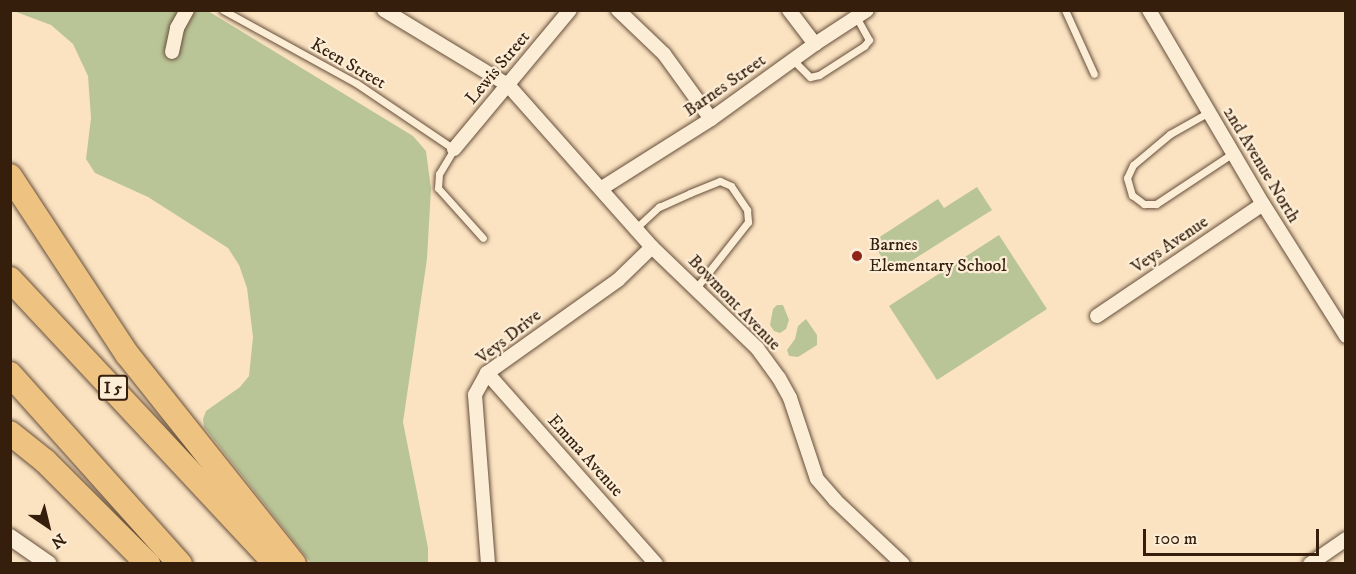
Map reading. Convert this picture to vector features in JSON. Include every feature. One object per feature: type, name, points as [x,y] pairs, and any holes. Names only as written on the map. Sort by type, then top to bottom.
[{"type":"highway","points":[[10,176],[127,354],[294,564]]},
{"type":"highway","name":"I 5","points":[[10,279],[275,564]]},
{"type":"highway","points":[[10,374],[180,564]]},
{"type":"highway","points":[[10,433],[45,461],[148,564]]},
{"type":"street","points":[[171,52],[177,28],[187,10]]},
{"type":"street","points":[[384,10],[508,85],[652,246]]},
{"type":"street","name":"Lewis Street","points":[[454,149],[570,10]]},
{"type":"street","points":[[618,10],[664,54],[711,119]]},
{"type":"street","points":[[789,10],[814,44]]},
{"type":"street","name":"2nd Avenue North","points":[[1149,10],[1263,204],[1346,336]]},
{"type":"street","name":"Barnes Street","points":[[602,188],[711,119],[814,44],[862,14]]},
{"type":"street","name":"Veys Avenue","points":[[1097,316],[1263,204]]},
{"type":"street","name":"Bowmont Avenue","points":[[652,246],[757,348],[779,378],[790,398],[817,479],[835,500],[903,564]]},
{"type":"street","name":"Veys Drive","points":[[488,564],[475,395],[487,373],[618,280],[652,246]]},
{"type":"street","name":"Emma Avenue","points":[[487,373],[656,564]]},
{"type":"street","points":[[10,537],[50,564]]},
{"type":"street","points":[[1310,564],[1346,539]]},
{"type":"lane","name":"Keen Street","points":[[223,10],[356,83],[454,149]]},
{"type":"lane","points":[[1065,10],[1094,74]]},
{"type":"lane","points":[[794,60],[810,77],[819,75],[869,40],[862,14]]},
{"type":"lane","points":[[1209,112],[1170,134],[1133,165],[1127,178],[1132,195],[1144,204],[1156,204],[1233,153]]},
{"type":"lane","points":[[454,149],[439,174],[438,188],[483,238]]},
{"type":"lane","points":[[634,228],[659,207],[690,193],[720,182],[731,186],[747,210],[748,222],[696,288]]},
{"type":"green space","points":[[11,10],[208,11],[413,136],[426,151],[431,189],[427,259],[403,422],[428,548],[428,563],[311,563],[204,427],[203,419],[206,411],[240,387],[249,376],[253,337],[247,288],[239,265],[228,248],[148,197],[95,173],[86,159],[91,118],[88,76],[73,44],[51,25]]},
{"type":"green space","points":[[977,187],[992,210],[892,273],[872,242],[938,199],[944,208]]},
{"type":"green space","points":[[999,235],[1047,309],[937,380],[889,306]]},
{"type":"green space","points":[[777,305],[783,305],[789,320],[786,329],[780,333],[774,331],[770,325],[773,309]]},
{"type":"green space","points":[[806,319],[817,335],[817,345],[798,357],[789,356],[787,350],[795,339],[798,326]]},
{"type":"place","name":"Barnes Elementary School","points":[[857,256]]}]
